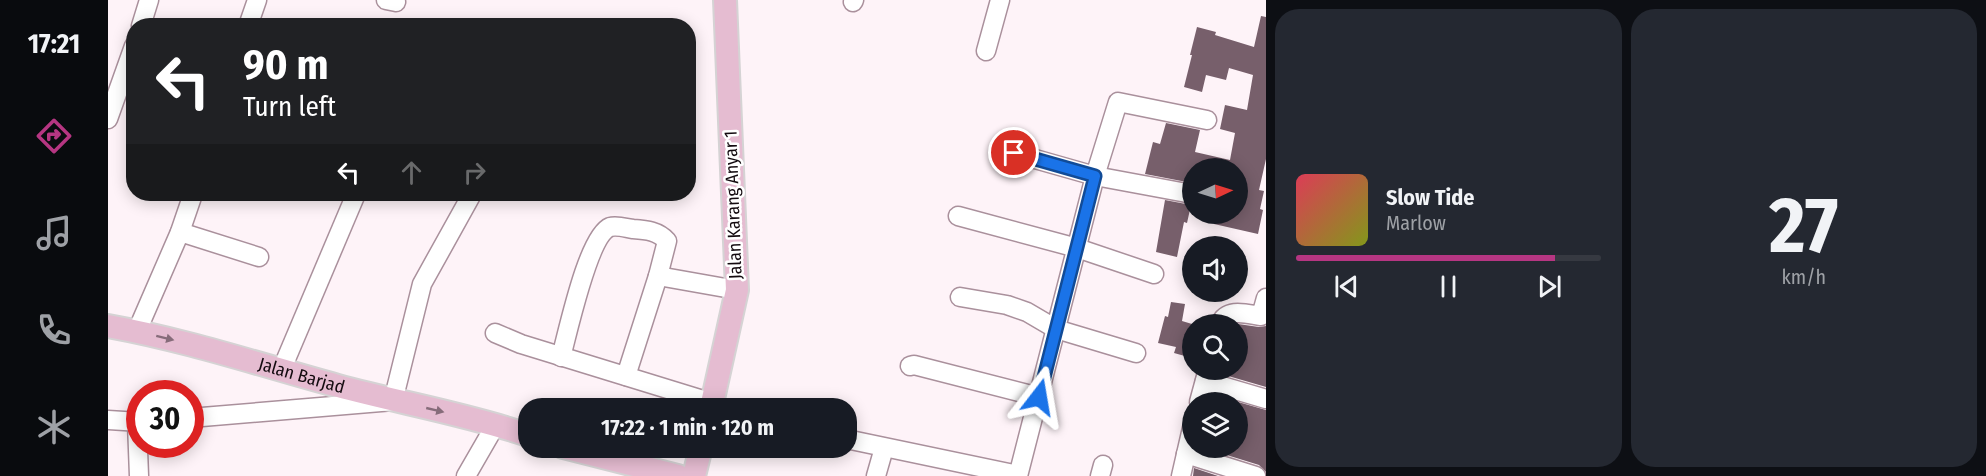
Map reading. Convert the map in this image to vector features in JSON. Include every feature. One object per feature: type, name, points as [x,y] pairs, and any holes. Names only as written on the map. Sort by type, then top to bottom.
[{"type":"main road","name":"Jalan Karang Anyar 1","points":[[714,398],[737,290],[725,0]]},
{"type":"main road","name":"Jalan Barjad","points":[[108,326],[201,347],[518,432]]},
{"type":"main road","points":[[596,458],[636,471],[678,476]]},
{"type":"main road","points":[[693,476],[698,458]]},
{"type":"street","points":[[143,18],[149,0]]},
{"type":"street","points":[[251,18],[257,0]]},
{"type":"street","points":[[986,51],[1000,0]]},
{"type":"street","points":[[108,119],[126,68]]},
{"type":"street","points":[[857,442],[1018,476],[1095,176],[1118,102],[1207,120]]},
{"type":"street","points":[[1014,153],[1095,176],[1182,192]]},
{"type":"street","points":[[137,331],[180,232],[191,201]]},
{"type":"street","points":[[281,370],[353,201]]},
{"type":"street","points":[[204,417],[393,400],[422,284],[467,201]]},
{"type":"street","points":[[958,216],[1077,248],[1154,274]]},
{"type":"street","points":[[561,357],[584,271],[601,235],[609,228],[617,226],[660,233],[667,241],[626,376]]},
{"type":"street","points":[[180,232],[259,257]]},
{"type":"street","points":[[658,276],[737,290]]},
{"type":"street","points":[[960,297],[1007,305],[1027,312],[1056,329],[1136,353]]},
{"type":"street","points":[[1248,315],[1264,317],[1266,298]]},
{"type":"street","points":[[495,333],[561,357],[691,398]]},
{"type":"street","points":[[910,366],[914,365],[1039,397]]},
{"type":"street","points":[[1218,380],[1266,399]]},
{"type":"street","points":[[108,420],[126,421]]},
{"type":"street","points":[[466,476],[496,424]]},
{"type":"street","points":[[876,476],[884,448]]},
{"type":"street","points":[[139,458],[140,476]]},
{"type":"street","points":[[1181,476],[1185,458]]},
{"type":"street","points":[[1199,458],[1256,476]]},
{"type":"building","points":[[1261,16],[1266,17],[1266,159],[1259,190],[1264,191],[1258,234],[1214,224],[1248,224],[1248,158],[1230,158],[1235,133],[1220,129],[1225,105],[1247,110],[1253,75],[1229,68],[1226,80],[1206,75],[1202,92],[1184,87],[1197,27],[1254,47]]},
{"type":"building","points":[[1166,123],[1200,130],[1195,152],[1221,158],[1182,158],[1182,181],[1145,174],[1153,142],[1160,144]]},
{"type":"building","points":[[1165,200],[1182,203],[1184,224],[1177,257],[1156,252]]},
{"type":"building","points":[[1171,302],[1185,304],[1182,314],[1182,355],[1174,353],[1176,347],[1158,343],[1165,316],[1168,317]]},
{"type":"building","points":[[1248,325],[1266,326],[1266,387],[1242,380],[1248,380]]},
{"type":"building","points":[[1248,405],[1266,410],[1266,472],[1259,465],[1236,458],[1248,458]]},
{"type":"building","points":[[1194,468],[1218,476],[1193,476]]},
{"type":"route","points":[[1014,153],[1095,176],[1039,397]]}]
